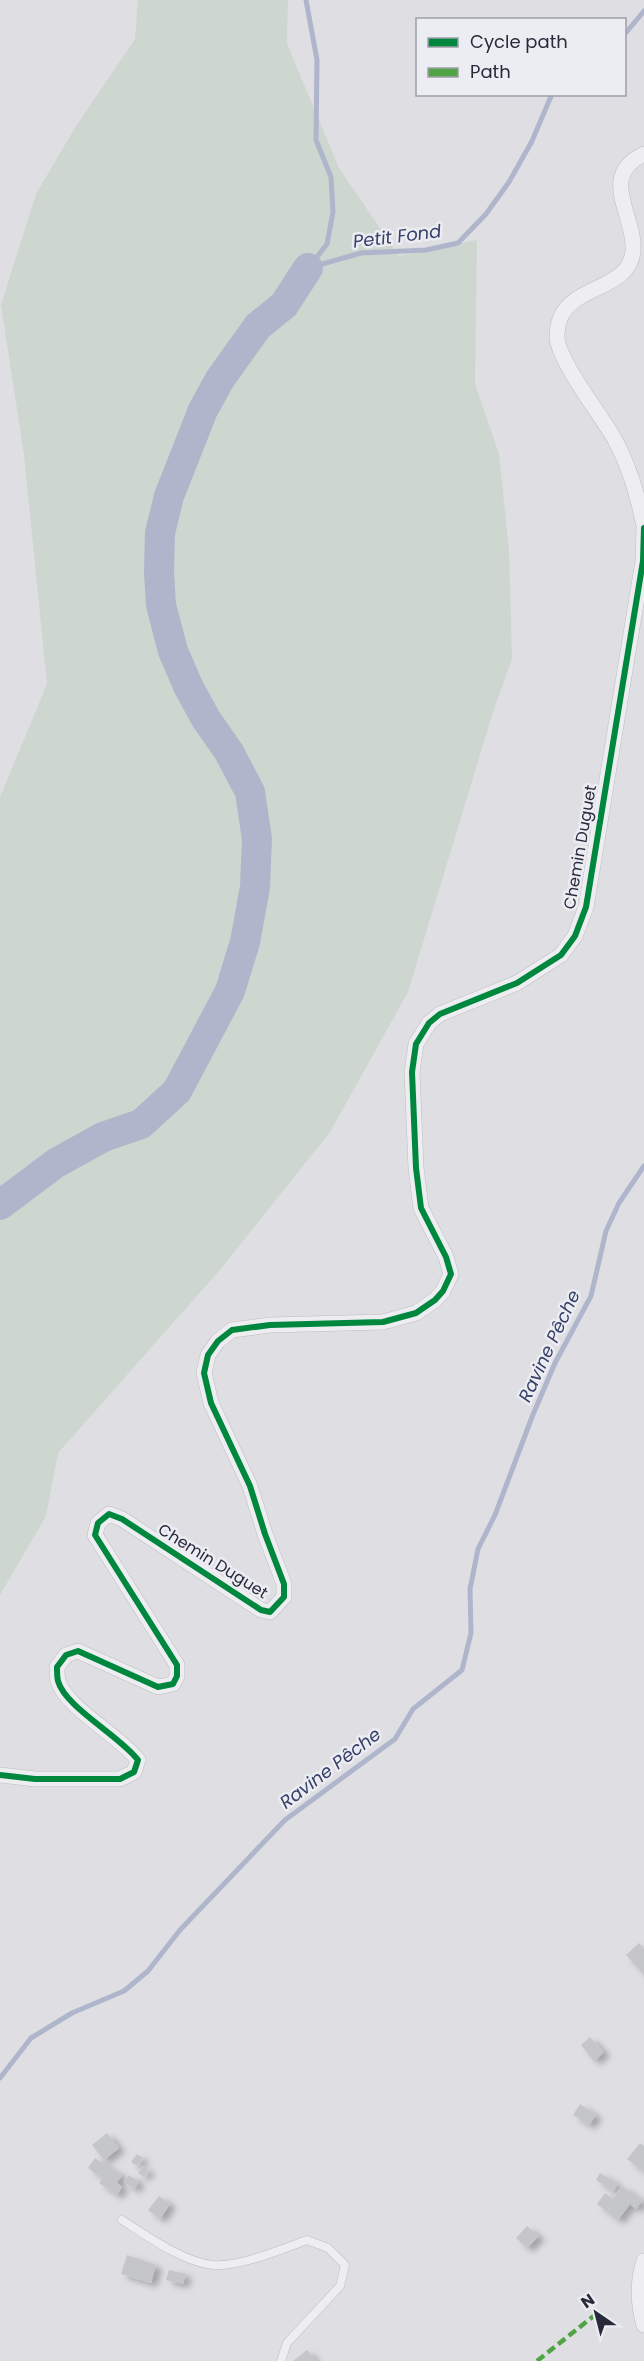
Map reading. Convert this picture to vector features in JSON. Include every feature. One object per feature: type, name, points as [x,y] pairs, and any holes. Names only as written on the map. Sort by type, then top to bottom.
[{"type":"street","name":"Chemin Duguet","points":[[0,1775],[35,1779],[120,1779],[134,1772],[138,1760],[130,1749],[73,1703],[58,1683],[57,1667],[66,1655],[78,1651],[158,1687],[173,1684],[177,1676],[177,1665],[95,1535],[98,1523],[109,1514],[122,1519],[261,1610],[270,1611],[284,1597],[284,1584],[264,1534],[250,1486],[211,1403],[204,1373],[208,1355],[218,1341],[232,1330],[270,1325],[383,1322],[416,1313],[435,1300],[443,1291],[451,1274],[446,1257],[421,1208],[416,1168],[412,1072],[416,1044],[429,1023],[440,1014],[517,983],[561,955],[575,936],[586,907],[643,561],[644,527],[636,491],[616,441],[567,364],[557,338],[560,318],[575,300],[617,278],[633,258],[634,241],[619,183],[626,168],[644,154]]},
{"type":"street","points":[[644,2261],[639,2275],[638,2307],[644,2325]]},
{"type":"lane","points":[[122,2220],[173,2252],[213,2265],[254,2259],[307,2240],[328,2248],[345,2265],[340,2286],[287,2343],[281,2361]]},
{"type":"shaded area","points":[[138,0],[288,0],[287,44],[339,168],[399,256],[477,240],[475,384],[499,454],[509,550],[512,659],[493,712],[408,992],[330,1132],[219,1271],[58,1453],[46,1516],[0,1595],[0,797],[47,684],[24,455],[1,305],[36,194],[76,126],[135,39]]},
{"type":"building","points":[[639,1943],[644,1949],[644,1975],[626,1955]]},
{"type":"building","points":[[590,2037],[604,2052],[594,2061],[581,2045]]},
{"type":"building","points":[[580,2104],[596,2115],[589,2125],[573,2115]]},
{"type":"building","points":[[107,2133],[119,2148],[104,2160],[92,2145]]},
{"type":"building","points":[[640,2143],[644,2146],[644,2172],[627,2159]]},
{"type":"building","points":[[137,2154],[143,2158],[137,2166],[131,2162]]},
{"type":"building","points":[[95,2158],[122,2175],[117,2183],[122,2187],[117,2195],[99,2183],[102,2178],[88,2168]]},
{"type":"building","points":[[143,2166],[149,2170],[144,2177],[138,2173]]},
{"type":"building","points":[[600,2173],[618,2184],[613,2191],[596,2180]]},
{"type":"building","points":[[129,2175],[139,2182],[134,2189],[124,2182]]},
{"type":"building","points":[[622,2186],[642,2201],[636,2209],[630,2204],[618,2220],[597,2204],[605,2193],[613,2199]]},
{"type":"building","points":[[159,2196],[170,2204],[160,2219],[148,2210]]},
{"type":"building","points":[[527,2226],[539,2236],[527,2248],[516,2238]]},
{"type":"building","points":[[127,2255],[156,2265],[151,2283],[121,2274]]},
{"type":"building","points":[[169,2270],[186,2274],[183,2284],[166,2280]]},
{"type":"building","points":[[307,2350],[316,2361],[293,2361]]},
{"type":"waterway","points":[[306,0],[317,60],[316,140],[331,177],[333,212],[327,244],[309,267]]},
{"type":"waterway","name":"Petit Fond","points":[[626,33],[644,11]]},
{"type":"waterway","name":"Petit Fond","points":[[308,268],[361,253],[426,250],[458,243],[486,214],[509,182],[532,141],[551,96]]},
{"type":"waterway","points":[[0,1205],[56,1163],[103,1137],[141,1124],[177,1091],[230,991],[245,942],[255,887],[257,839],[250,792],[229,752],[206,719],[173,651],[161,605],[160,533],[169,496],[203,410],[220,379],[258,326],[284,305],[308,268]]},
{"type":"waterway","name":"Ravine Pêche","points":[[0,2078],[31,2038],[72,2013],[124,1991],[148,1971],[180,1930],[285,1820],[395,1739],[413,1709],[462,1670],[471,1633],[470,1589],[478,1549],[495,1515],[555,1363],[591,1296],[606,1231],[619,1203],[644,1166]]},
{"type":"marked path","points":[[537,2361],[600,2311]]},
{"type":"cycle path","points":[[0,1775],[35,1779],[120,1779],[134,1772],[138,1760],[71,1701],[63,1691],[58,1681],[57,1667],[66,1655],[78,1651],[158,1687],[173,1684],[177,1676],[177,1665],[95,1535],[98,1523],[109,1514],[122,1519],[261,1610],[270,1612],[284,1597],[284,1584],[250,1486],[211,1403],[204,1373],[208,1355],[218,1341],[232,1330],[270,1325],[383,1322],[416,1313],[435,1300],[443,1291],[451,1274],[446,1257],[421,1208],[416,1168],[412,1072],[416,1044],[429,1023],[440,1014],[517,983],[561,955],[575,936],[586,907],[643,561],[644,528]]}]
